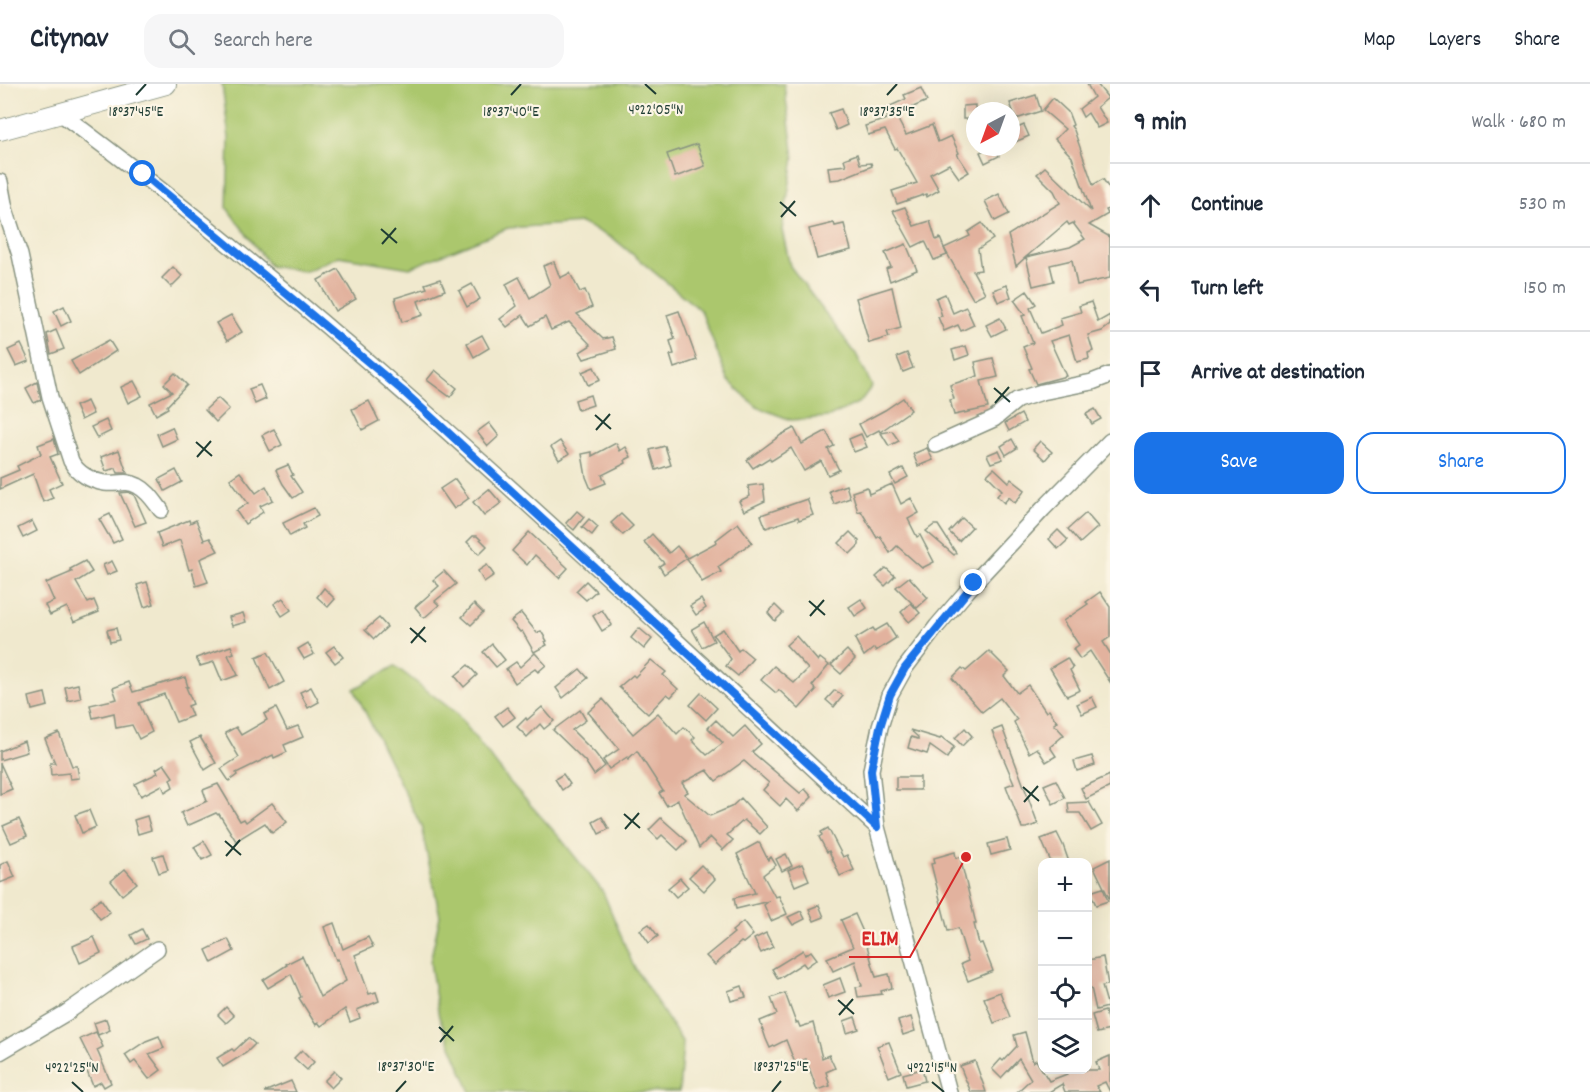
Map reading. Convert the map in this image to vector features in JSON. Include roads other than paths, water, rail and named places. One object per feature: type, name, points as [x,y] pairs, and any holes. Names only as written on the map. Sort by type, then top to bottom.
[{"type":"main road","points":[[0,130],[166,84]]},
{"type":"street","points":[[60,113],[143,174],[404,392],[877,827]]},
{"type":"street","points":[[0,182],[5,208],[20,255],[50,397],[71,461],[76,470],[98,480],[106,483],[125,482],[137,486],[147,492],[161,510]]},
{"type":"street","points":[[936,445],[994,419],[1017,400],[1042,392],[1092,382],[1110,375]]},
{"type":"street","points":[[949,1092],[877,827],[871,770],[880,727],[890,695],[905,668],[974,583],[1110,441]]},
{"type":"street","points":[[0,1052],[66,1013],[157,949]]},
{"type":"place","name":"ELIM","points":[[966,857]]}]
